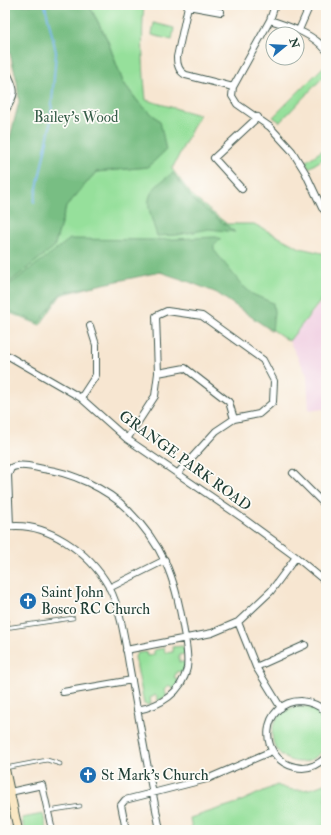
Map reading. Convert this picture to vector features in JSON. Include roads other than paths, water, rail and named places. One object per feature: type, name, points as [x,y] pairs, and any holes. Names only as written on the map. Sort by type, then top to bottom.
[{"type":"street","points":[[275,5],[270,20],[233,87],[232,96],[235,102],[258,117],[277,134],[292,151],[305,172],[322,208],[326,212]]},
{"type":"street","points":[[301,26],[310,5]]},
{"type":"street","points":[[221,12],[188,6],[177,62],[182,72],[186,75],[233,87]]},
{"type":"street","points":[[270,20],[287,26]]},
{"type":"street","points":[[305,34],[325,46]]},
{"type":"street","points":[[5,68],[7,78],[14,88],[15,94],[5,112]]},
{"type":"street","points":[[242,189],[214,158],[258,117]]},
{"type":"street","points":[[127,439],[156,396],[158,373],[156,316],[167,311],[202,316],[263,360],[274,381],[272,402],[259,414],[234,419],[216,431],[178,473]]},
{"type":"street","points":[[81,398],[96,375],[96,345],[90,326]]},
{"type":"street","name":"GRANGE PARK ROAD","points":[[5,354],[81,398],[127,439],[178,473],[324,578]]},
{"type":"street","points":[[158,373],[185,368],[229,402],[234,419]]},
{"type":"street","points":[[137,710],[145,709],[171,696],[180,686],[187,668],[185,639],[178,598],[165,560],[141,523],[112,496],[71,476],[49,469],[20,466],[11,468],[8,475],[8,527],[40,530],[56,536],[66,542],[97,569],[109,588],[119,614],[132,680],[137,710],[160,830]]},
{"type":"street","points":[[292,473],[326,506]]},
{"type":"street","points":[[126,650],[185,639],[212,632],[238,622],[271,591],[296,557]]},
{"type":"street","points":[[109,588],[165,560]]},
{"type":"street","points":[[238,622],[256,667],[281,708]]},
{"type":"street","points":[[256,667],[305,645]]},
{"type":"street","points":[[63,692],[132,680]]},
{"type":"street","points":[[324,759],[308,767],[300,768],[282,762],[272,750],[268,739],[268,729],[272,718],[281,708],[291,703],[306,702],[317,705],[326,712]]},
{"type":"street","points":[[126,830],[122,808],[122,803],[125,800],[207,779],[272,750]]},
{"type":"street","points":[[5,768],[18,830]]},
{"type":"street","points":[[10,792],[42,785],[52,830]]},
{"type":"lane","points":[[5,614],[6,628],[73,618]]},
{"type":"lane","points":[[324,759],[322,762],[326,767]]},
{"type":"lane","points":[[5,768],[47,760],[60,764]]},
{"type":"lane","points":[[48,811],[80,806]]},
{"type":"waterway","points":[[34,202],[50,127],[56,52],[45,5]]},
{"type":"place","name":"Saint John Bosco RC Church","points":[[28,601]]},
{"type":"place","name":"St Mark's Church","points":[[88,775]]},
{"type":"park label","name":"Bailey's Wood","points":[[76,117]]}]
